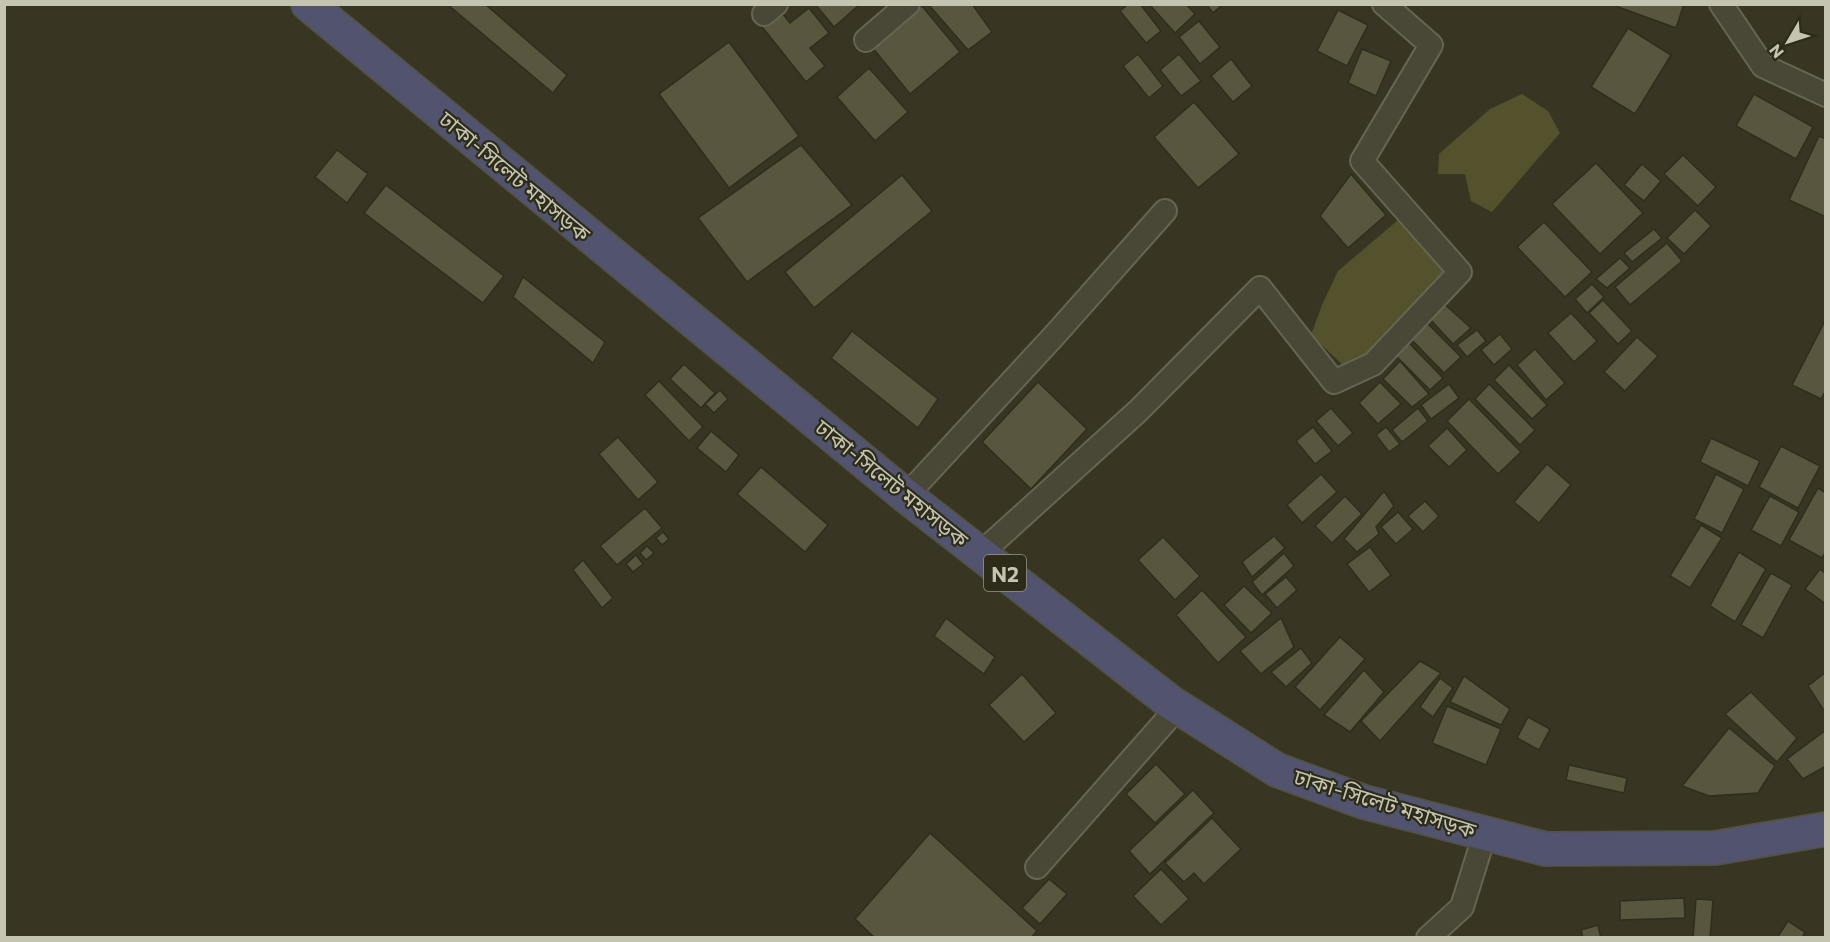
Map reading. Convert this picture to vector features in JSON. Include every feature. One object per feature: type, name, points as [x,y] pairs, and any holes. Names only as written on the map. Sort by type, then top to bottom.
[{"type":"highway","name":"ঢাকা-সিলেট মহাসড়ক","points":[[308,4],[906,496],[1178,707],[1277,770],[1364,802],[1546,849],[1715,848],[1826,829]]},
{"type":"street","points":[[866,40],[908,4]]},
{"type":"street","points":[[980,554],[1138,411],[1260,288],[1334,381],[1373,364],[1460,272],[1362,161],[1431,45],[1384,4]]},
{"type":"street","points":[[1721,4],[1763,66],[1826,95]]},
{"type":"street","points":[[906,496],[1053,337],[1165,211]]},
{"type":"street","points":[[1037,867],[1178,707]]},
{"type":"street","points":[[1428,938],[1462,907],[1485,833]]},
{"type":"shaded area","points":[[1522,94],[1548,111],[1560,133],[1492,212],[1471,201],[1465,174],[1438,174],[1439,154],[1490,109]]},
{"type":"shaded area","points":[[1404,215],[1451,269],[1366,362],[1346,368],[1311,335],[1322,305],[1338,271]]},
{"type":"building","points":[[447,4],[485,4],[567,75],[553,93]]},
{"type":"building","points":[[815,4],[860,4],[834,27]]},
{"type":"building","points":[[928,4],[972,4],[992,32],[968,50]]},
{"type":"building","points":[[1128,4],[1140,4],[1161,31],[1146,43],[1120,11]]},
{"type":"building","points":[[1149,4],[1186,4],[1195,14],[1175,33]]},
{"type":"building","points":[[1206,4],[1223,4],[1213,13]]},
{"type":"building","points":[[1610,4],[1684,4],[1676,28]]},
{"type":"building","points":[[922,6],[960,52],[910,94],[872,47]]},
{"type":"building","points":[[778,8],[790,23],[809,8],[829,33],[810,48],[825,66],[806,82],[759,23]]},
{"type":"building","points":[[1338,10],[1368,25],[1347,66],[1317,51]]},
{"type":"building","points":[[1199,21],[1220,47],[1200,64],[1179,37]]},
{"type":"building","points":[[1628,28],[1671,55],[1635,114],[1591,87]]},
{"type":"building","points":[[729,42],[799,136],[729,188],[659,94]]},
{"type":"building","points":[[1362,49],[1391,61],[1376,96],[1348,83]]},
{"type":"building","points":[[1138,54],[1163,86],[1149,98],[1123,66]]},
{"type":"building","points":[[1179,54],[1201,81],[1181,96],[1160,70]]},
{"type":"building","points":[[1231,59],[1252,86],[1233,102],[1211,76]]},
{"type":"building","points":[[869,68],[908,112],[875,141],[837,97]]},
{"type":"building","points":[[1754,94],[1813,127],[1796,159],[1736,126]]},
{"type":"building","points":[[1194,102],[1239,154],[1198,188],[1154,137]]},
{"type":"building","points":[[1819,136],[1826,139],[1826,217],[1789,200]]},
{"type":"building","points":[[801,145],[852,205],[747,282],[698,218]]},
{"type":"building","points":[[337,150],[368,174],[347,203],[315,177]]},
{"type":"building","points":[[1683,155],[1716,187],[1698,206],[1664,174]]},
{"type":"building","points":[[1596,163],[1643,213],[1600,254],[1552,204]]},
{"type":"building","points":[[1642,164],[1661,181],[1644,201],[1624,185]]},
{"type":"building","points":[[1351,174],[1386,215],[1348,248],[1320,216]]},
{"type":"building","points":[[902,175],[932,211],[814,308],[785,272]]},
{"type":"building","points":[[386,185],[504,276],[483,303],[364,213]]},
{"type":"building","points":[[1695,210],[1711,226],[1684,254],[1667,238]]},
{"type":"building","points":[[1544,222],[1592,272],[1565,297],[1517,247]]},
{"type":"building","points":[[1654,229],[1662,238],[1632,262],[1624,253]]},
{"type":"building","points":[[1667,243],[1682,261],[1630,305],[1615,287]]},
{"type":"building","points":[[1620,258],[1630,268],[1607,288],[1596,279]]},
{"type":"building","points":[[523,277],[605,342],[593,363],[513,297]]},
{"type":"building","points":[[1592,284],[1604,297],[1587,313],[1575,299]]},
{"type":"building","points":[[1603,300],[1632,331],[1618,344],[1589,313]]},
{"type":"building","points":[[1441,301],[1471,328],[1453,344],[1427,316]]},
{"type":"building","points":[[1571,313],[1597,341],[1574,362],[1548,333]]},
{"type":"building","points":[[1826,319],[1826,390],[1821,399],[1792,385]]},
{"type":"building","points":[[1426,322],[1461,357],[1444,373],[1410,338]]},
{"type":"building","points":[[1477,330],[1486,341],[1467,357],[1457,345]]},
{"type":"building","points":[[852,331],[938,399],[918,428],[831,358]]},
{"type":"building","points":[[1500,334],[1512,349],[1494,365],[1481,350]]},
{"type":"building","points":[[1637,337],[1658,356],[1625,391],[1604,372]]},
{"type":"building","points":[[1409,343],[1443,378],[1430,390],[1396,356]]},
{"type":"building","points":[[1535,349],[1565,383],[1546,400],[1517,365]]},
{"type":"building","points":[[1400,361],[1429,394],[1412,407],[1383,379]]},
{"type":"building","points":[[684,364],[715,393],[701,408],[670,379]]},
{"type":"building","points":[[1509,365],[1547,405],[1532,419],[1494,380]]},
{"type":"building","points":[[659,381],[703,427],[689,441],[645,395]]},
{"type":"building","points":[[1038,382],[1087,429],[1031,489],[982,442]]},
{"type":"building","points":[[1380,382],[1401,404],[1378,424],[1359,403]]},
{"type":"building","points":[[1449,384],[1459,398],[1431,419],[1421,405]]},
{"type":"building","points":[[1489,384],[1535,430],[1520,445],[1475,399]]},
{"type":"building","points":[[720,390],[728,399],[714,413],[705,404]]},
{"type":"building","points":[[1469,399],[1521,452],[1498,474],[1447,421]]},
{"type":"building","points":[[1331,408],[1353,433],[1338,446],[1316,421]]},
{"type":"building","points":[[1418,408],[1428,421],[1402,442],[1392,430]]},
{"type":"building","points":[[1313,427],[1332,451],[1315,464],[1296,441]]},
{"type":"building","points":[[1386,427],[1400,444],[1389,452],[1376,435]]},
{"type":"building","points":[[1447,428],[1467,450],[1449,467],[1428,446]]},
{"type":"building","points":[[711,431],[739,455],[726,472],[697,448]]},
{"type":"building","points":[[618,437],[658,482],[638,500],[599,454]]},
{"type":"building","points":[[1711,438],[1760,461],[1748,486],[1700,462]]},
{"type":"building","points":[[1781,446],[1820,466],[1798,508],[1759,487]]},
{"type":"building","points":[[1547,464],[1571,485],[1539,523],[1514,502]]},
{"type":"building","points":[[761,467],[828,525],[805,552],[737,494]]},
{"type":"building","points":[[1321,474],[1337,492],[1302,523],[1287,505]]},
{"type":"building","points":[[1716,474],[1744,489],[1722,533],[1694,519]]},
{"type":"building","points":[[1818,488],[1826,493],[1826,551],[1822,558],[1789,540]]},
{"type":"building","points":[[1384,491],[1394,506],[1376,527],[1379,534],[1357,552],[1344,539]]},
{"type":"building","points":[[1345,496],[1362,514],[1332,543],[1315,526]]},
{"type":"building","points":[[1770,496],[1799,512],[1781,546],[1751,530]]},
{"type":"building","points":[[1425,501],[1439,516],[1423,532],[1408,516]]},
{"type":"building","points":[[645,508],[662,528],[617,565],[600,546]]},
{"type":"building","points":[[1398,512],[1413,529],[1396,544],[1381,527]]},
{"type":"building","points":[[1701,525],[1722,538],[1690,588],[1670,576]]},
{"type":"building","points":[[663,532],[669,539],[662,545],[656,538]]},
{"type":"building","points":[[1274,536],[1285,548],[1252,577],[1242,562]]},
{"type":"building","points":[[1163,537],[1200,576],[1175,600],[1138,560]]},
{"type":"building","points":[[647,546],[654,553],[646,560],[640,553]]},
{"type":"building","points":[[1370,547],[1391,575],[1369,592],[1347,564]]},
{"type":"building","points":[[1739,552],[1766,569],[1735,622],[1710,606]]},
{"type":"building","points":[[1284,553],[1294,566],[1262,595],[1252,582]]},
{"type":"building","points":[[636,555],[643,564],[633,572],[626,564]]},
{"type":"building","points":[[583,560],[613,598],[602,608],[573,570]]},
{"type":"building","points":[[1820,569],[1826,574],[1826,604],[1805,589]]},
{"type":"building","points":[[1771,573],[1792,585],[1763,638],[1741,625]]},
{"type":"building","points":[[1286,577],[1297,590],[1277,608],[1265,594]]},
{"type":"building","points":[[1244,586],[1272,613],[1251,633],[1224,605]]},
{"type":"building","points":[[1202,590],[1246,637],[1218,663],[1176,615]]},
{"type":"building","points":[[946,618],[995,657],[984,674],[934,636]]},
{"type":"building","points":[[1281,618],[1294,647],[1261,674],[1240,651]]},
{"type":"building","points":[[1340,637],[1365,659],[1320,710],[1295,687]]},
{"type":"building","points":[[1301,648],[1312,663],[1286,687],[1271,672]]},
{"type":"building","points":[[1420,661],[1441,673],[1380,741],[1361,721]]},
{"type":"building","points":[[1364,670],[1384,692],[1350,732],[1324,715]]},
{"type":"building","points":[[1826,672],[1826,714],[1808,686]]},
{"type":"building","points":[[1022,674],[1056,713],[1024,742],[989,705]]},
{"type":"building","points":[[1464,676],[1510,709],[1501,725],[1450,702]]},
{"type":"building","points":[[1440,678],[1453,688],[1433,717],[1420,707]]},
{"type":"building","points":[[1751,692],[1797,738],[1777,762],[1725,714]]},
{"type":"building","points":[[1447,706],[1501,729],[1486,765],[1432,743]]},
{"type":"building","points":[[1528,717],[1550,729],[1539,750],[1517,738]]},
{"type":"building","points":[[1729,728],[1775,766],[1758,793],[1709,796],[1682,786]]},
{"type":"building","points":[[1826,730],[1826,766],[1803,779],[1787,759]]},
{"type":"building","points":[[1156,764],[1185,794],[1155,823],[1126,794]]},
{"type":"building","points":[[1569,765],[1627,778],[1624,793],[1566,780]]},
{"type":"building","points":[[1193,790],[1214,813],[1150,874],[1129,851]]},
{"type":"building","points":[[1212,818],[1241,849],[1204,884],[1194,873],[1184,882],[1165,863]]},
{"type":"building","points":[[930,833],[1037,931],[1031,938],[875,938],[855,919]]},
{"type":"building","points":[[1161,869],[1189,899],[1161,925],[1133,896]]},
{"type":"building","points":[[1049,879],[1067,894],[1040,924],[1022,908]]},
{"type":"building","points":[[1684,898],[1685,918],[1620,920],[1620,901]]},
{"type":"building","points":[[1696,899],[1713,900],[1710,938],[1693,938]]},
{"type":"building","points":[[1788,921],[1805,932],[1802,938],[1777,938]]},
{"type":"building","points":[[1598,925],[1601,938],[1583,938],[1581,930]]}]
